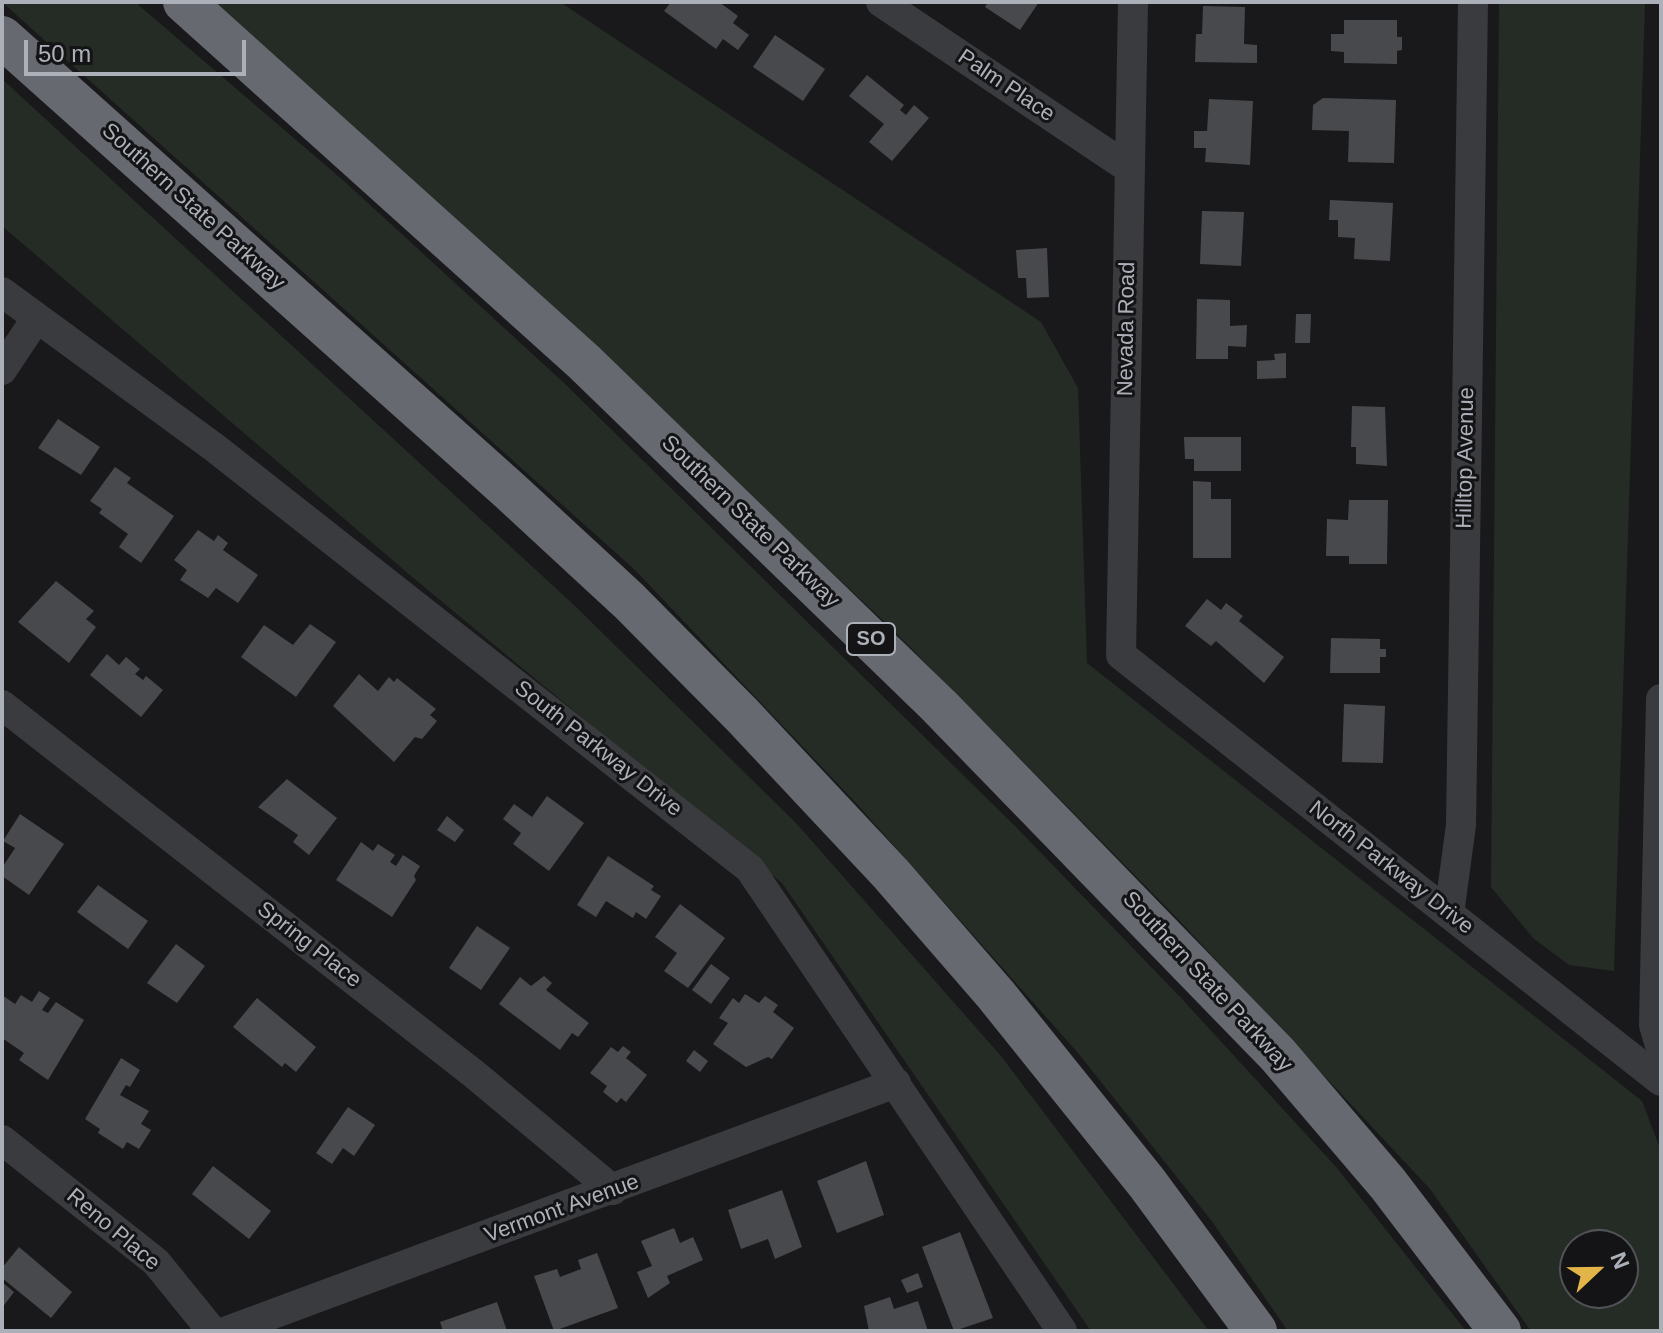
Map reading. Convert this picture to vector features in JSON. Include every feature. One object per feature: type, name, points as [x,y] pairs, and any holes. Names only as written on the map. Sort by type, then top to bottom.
[{"type":"highway","name":"Southern State Parkway","points":[[184,2],[574,353],[825,592],[967,735],[1278,1055],[1388,1184],[1500,1331]]},
{"type":"highway","name":"Southern State Parkway","points":[[2,37],[520,500],[629,601],[742,715],[882,864],[996,995],[1119,1147],[1256,1331]]},
{"type":"street","name":"Palm Place","points":[[881,2],[1130,169]]},
{"type":"street","name":"Nevada Road","points":[[1121,655],[1133,2]]},
{"type":"street","name":"Hilltop Avenue","points":[[1449,914],[1461,825],[1473,2]]},
{"type":"street","name":"South Parkway Drive","points":[[2,292],[215,448],[750,869],[1062,1331]]},
{"type":"street","points":[[2,370],[36,319]]},
{"type":"street","name":"North Parkway Drive","points":[[1121,655],[1661,1081]]},
{"type":"street","points":[[1661,699],[1654,1025],[1661,1049]]},
{"type":"street","name":"Spring Place","points":[[2,705],[474,1074],[613,1190]]},
{"type":"street","name":"Vermont Avenue","points":[[227,1331],[896,1083]]},
{"type":"street","name":"Reno Place","points":[[2,1140],[156,1262],[212,1331]]},
{"type":"shaded area","points":[[2,2],[135,2],[345,182],[563,382],[1016,827],[1182,999],[1337,1168],[1466,1331],[1288,1331],[1211,1220],[1078,1053],[856,803],[635,570]]},
{"type":"shaded area","points":[[210,2],[560,2],[1041,322],[1078,388],[1087,663],[1642,1101],[1661,1151],[1661,1331],[1531,1331],[1430,1189],[1176,917],[892,629],[618,371]]},
{"type":"shaded area","points":[[1499,2],[1645,2],[1614,971],[1569,965],[1533,938],[1491,887]]},
{"type":"shaded area","points":[[2,79],[574,605],[796,823],[1001,1056],[1209,1331],[1091,1331],[782,883],[417,581],[2,226]]},
{"type":"building","points":[[671,2],[719,2],[738,16],[733,23],[749,35],[738,50],[723,39],[716,49],[664,11]]},
{"type":"building","points":[[988,2],[1039,2],[1020,30],[985,7]]},
{"type":"building","points":[[1203,6],[1245,7],[1244,44],[1257,45],[1257,63],[1195,62],[1196,34],[1202,34]]},
{"type":"building","points":[[1344,20],[1397,20],[1397,37],[1402,37],[1402,50],[1397,51],[1397,64],[1344,63],[1344,52],[1331,51],[1331,34],[1344,34]]},
{"type":"building","points":[[775,35],[825,69],[803,101],[753,67]]},
{"type":"building","points":[[867,75],[904,105],[900,110],[906,115],[914,105],[929,118],[892,161],[869,142],[884,124],[849,96]]},
{"type":"building","points":[[1323,98],[1396,100],[1394,163],[1348,162],[1349,131],[1312,130],[1313,105]]},
{"type":"building","points":[[1209,99],[1253,101],[1250,165],[1205,162],[1206,148],[1194,148],[1194,131],[1207,131]]},
{"type":"building","points":[[1330,200],[1393,203],[1390,261],[1354,259],[1355,238],[1338,237],[1338,220],[1329,220]]},
{"type":"building","points":[[1202,211],[1244,212],[1241,266],[1200,264]]},
{"type":"building","points":[[1047,248],[1049,297],[1027,298],[1026,278],[1018,278],[1016,250]]},
{"type":"building","points":[[1197,299],[1230,300],[1230,326],[1247,325],[1246,347],[1228,346],[1228,359],[1196,359]]},
{"type":"building","points":[[1296,314],[1311,314],[1310,343],[1295,343]]},
{"type":"building","points":[[1286,353],[1286,378],[1257,379],[1257,361],[1275,360],[1274,354]]},
{"type":"building","points":[[1352,406],[1385,407],[1387,466],[1356,464],[1356,447],[1351,447]]},
{"type":"building","points":[[58,419],[100,447],[81,475],[38,448]]},
{"type":"building","points":[[1184,437],[1241,437],[1241,471],[1194,471],[1194,459],[1185,459]]},
{"type":"building","points":[[115,467],[131,478],[127,483],[174,516],[141,563],[119,547],[128,534],[99,513],[102,509],[90,501]]},
{"type":"building","points":[[1193,481],[1211,482],[1211,499],[1231,499],[1231,558],[1193,558]]},
{"type":"building","points":[[1349,500],[1388,500],[1387,564],[1349,564],[1349,556],[1326,556],[1327,519],[1348,520]]},
{"type":"building","points":[[198,530],[214,541],[218,535],[228,543],[223,550],[258,575],[238,603],[216,588],[208,598],[180,580],[187,570],[174,560]]},
{"type":"building","points":[[56,581],[94,611],[86,619],[96,627],[69,663],[18,622]]},
{"type":"building","points":[[1207,599],[1221,610],[1226,603],[1243,616],[1239,621],[1284,657],[1264,683],[1216,641],[1211,646],[1185,626]]},
{"type":"building","points":[[310,624],[336,642],[296,697],[241,657],[264,625],[293,645]]},
{"type":"building","points":[[1331,638],[1380,639],[1380,649],[1386,649],[1386,657],[1380,657],[1380,673],[1330,673]]},
{"type":"building","points":[[107,654],[119,665],[126,657],[140,669],[135,674],[143,680],[146,676],[163,690],[141,717],[90,675]]},
{"type":"building","points":[[359,674],[378,691],[389,677],[394,682],[397,678],[436,709],[430,715],[437,721],[422,739],[415,737],[394,762],[333,706]]},
{"type":"building","points":[[1344,704],[1385,706],[1383,763],[1342,762]]},
{"type":"building","points":[[287,779],[337,818],[309,855],[293,842],[298,835],[258,807]]},
{"type":"building","points":[[547,796],[584,823],[549,871],[513,844],[521,833],[503,819],[514,804],[532,817]]},
{"type":"building","points":[[20,814],[64,844],[29,895],[2,876],[2,868],[15,848],[3,841]]},
{"type":"building","points":[[447,816],[464,830],[455,842],[437,830]]},
{"type":"building","points":[[361,842],[373,851],[378,844],[395,855],[390,862],[396,866],[403,855],[420,866],[414,876],[416,880],[392,917],[336,880]]},
{"type":"building","points":[[608,856],[654,886],[651,890],[661,896],[646,919],[636,912],[633,918],[606,901],[596,917],[577,905]]},
{"type":"building","points":[[98,885],[148,921],[128,949],[77,912]]},
{"type":"building","points":[[680,904],[725,938],[688,988],[664,971],[677,953],[655,937]]},
{"type":"building","points":[[477,926],[510,948],[481,990],[449,968]]},
{"type":"building","points":[[176,944],[205,966],[177,1003],[147,983]]},
{"type":"building","points":[[711,964],[730,978],[711,1004],[692,990]]},
{"type":"building","points":[[544,976],[552,983],[546,990],[589,1023],[578,1037],[572,1033],[560,1050],[499,1004],[520,977],[531,986]]},
{"type":"building","points":[[39,991],[50,998],[42,1010],[48,1013],[56,1002],[84,1020],[48,1080],[19,1060],[24,1053],[2,1038],[2,995],[15,1004],[21,995],[32,1002]]},
{"type":"building","points":[[745,994],[759,1003],[765,996],[778,1005],[773,1012],[794,1028],[772,1059],[768,1057],[746,1067],[713,1044],[728,1023],[719,1018],[733,998],[739,1003]]},
{"type":"building","points":[[257,998],[316,1047],[296,1072],[285,1063],[282,1067],[233,1027]]},
{"type":"building","points":[[623,1046],[631,1052],[626,1058],[647,1075],[626,1102],[621,1098],[617,1103],[603,1092],[607,1086],[590,1073],[611,1047],[618,1052]]},
{"type":"building","points":[[694,1050],[708,1061],[700,1072],[686,1061]]},
{"type":"building","points":[[121,1058],[140,1070],[130,1087],[126,1085],[120,1095],[149,1111],[141,1124],[151,1130],[139,1149],[127,1142],[123,1149],[98,1133],[100,1129],[85,1119]]},
{"type":"building","points":[[348,1107],[375,1125],[354,1156],[343,1148],[332,1164],[316,1153]]},
{"type":"building","points":[[866,1161],[884,1215],[837,1233],[817,1181]]},
{"type":"building","points":[[213,1166],[271,1211],[249,1239],[192,1194]]},
{"type":"building","points":[[782,1190],[802,1247],[775,1259],[768,1239],[741,1249],[728,1210]]},
{"type":"building","points":[[674,1228],[680,1243],[693,1237],[703,1260],[667,1276],[670,1283],[648,1298],[637,1272],[652,1266],[641,1241]]},
{"type":"building","points":[[960,1232],[993,1318],[954,1331],[922,1247]]},
{"type":"building","points":[[19,1247],[72,1292],[51,1318],[2,1278],[2,1268]]},
{"type":"building","points":[[597,1253],[618,1308],[554,1331],[534,1276],[557,1269],[560,1277],[581,1269],[578,1260]]},
{"type":"building","points":[[918,1273],[923,1287],[907,1293],[901,1280]]},
{"type":"building","points":[[2,1282],[14,1292],[2,1308]]},
{"type":"building","points":[[890,1297],[894,1309],[918,1301],[928,1331],[869,1331],[864,1306]]},
{"type":"building","points":[[497,1302],[507,1331],[443,1331],[440,1322]]}]
